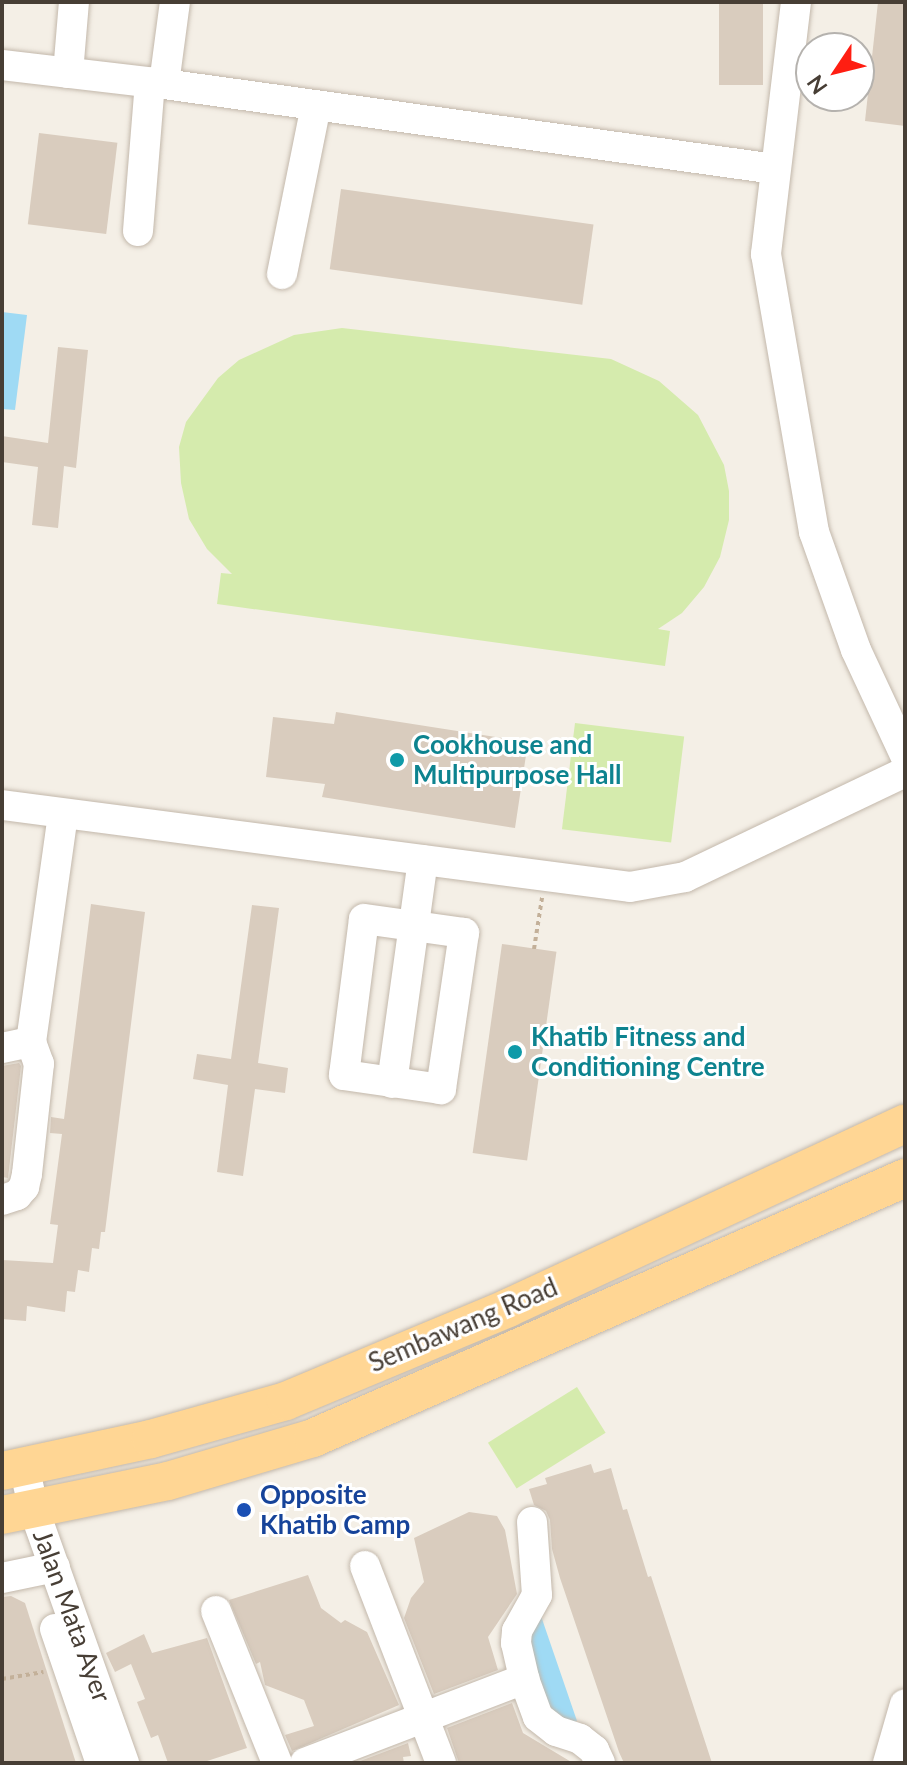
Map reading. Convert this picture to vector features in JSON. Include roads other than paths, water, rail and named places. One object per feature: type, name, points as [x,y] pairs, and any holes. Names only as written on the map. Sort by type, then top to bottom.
[{"type":"main road","name":"Sembawang Road","points":[[9,1470],[151,1439],[286,1401],[550,1289],[905,1124]]},
{"type":"main road","name":"Sembawang Road","points":[[17,1512],[168,1481],[313,1438],[905,1178]]},
{"type":"street","points":[[68,73],[74,2]]},
{"type":"street","points":[[138,231],[157,83],[175,2]]},
{"type":"street","points":[[796,2],[766,254],[814,532],[856,650],[905,755]]},
{"type":"street","points":[[2,65],[157,83],[775,169]]},
{"type":"street","points":[[282,274],[316,105]]},
{"type":"street","points":[[2,805],[630,887],[685,877],[905,772]]},
{"type":"street","points":[[2,1200],[17,1195],[24,1187],[27,1174],[39,1064],[17,1045],[63,814]]},
{"type":"street","points":[[392,1083],[423,860]]},
{"type":"street","points":[[364,919],[464,933],[441,1089],[392,1083],[344,1075],[364,919]]},
{"type":"street","name":"Jalan Mata Ayer","points":[[9,1470],[17,1512],[45,1570],[124,1763]]},
{"type":"street","points":[[532,1522],[537,1595],[517,1631],[516,1643],[524,1679],[538,1717],[556,1731],[580,1739],[594,1750],[600,1763]]},
{"type":"street","points":[[365,1566],[441,1763]]},
{"type":"street","points":[[2,1578],[45,1570]]},
{"type":"street","name":"Jalan Mata Ayer","points":[[45,1570],[101,1763]]},
{"type":"street","points":[[216,1611],[277,1763],[264,1763]]},
{"type":"street","points":[[305,1763],[524,1679]]},
{"type":"street","points":[[888,1763],[905,1704]]},
{"type":"water","points":[[2,312],[27,315],[15,410],[2,409]]},
{"type":"water","points":[[541,1616],[577,1721],[566,1724],[564,1731],[515,1653]]},
{"type":"place","name":"Cookhouse and Multipurpose Hall","points":[[397,760]]},
{"type":"place","name":"Khatib Fitness and Conditioning Centre","points":[[515,1052]]},
{"type":"place","name":"Opposite Khatib Camp","points":[[244,1510]]}]
